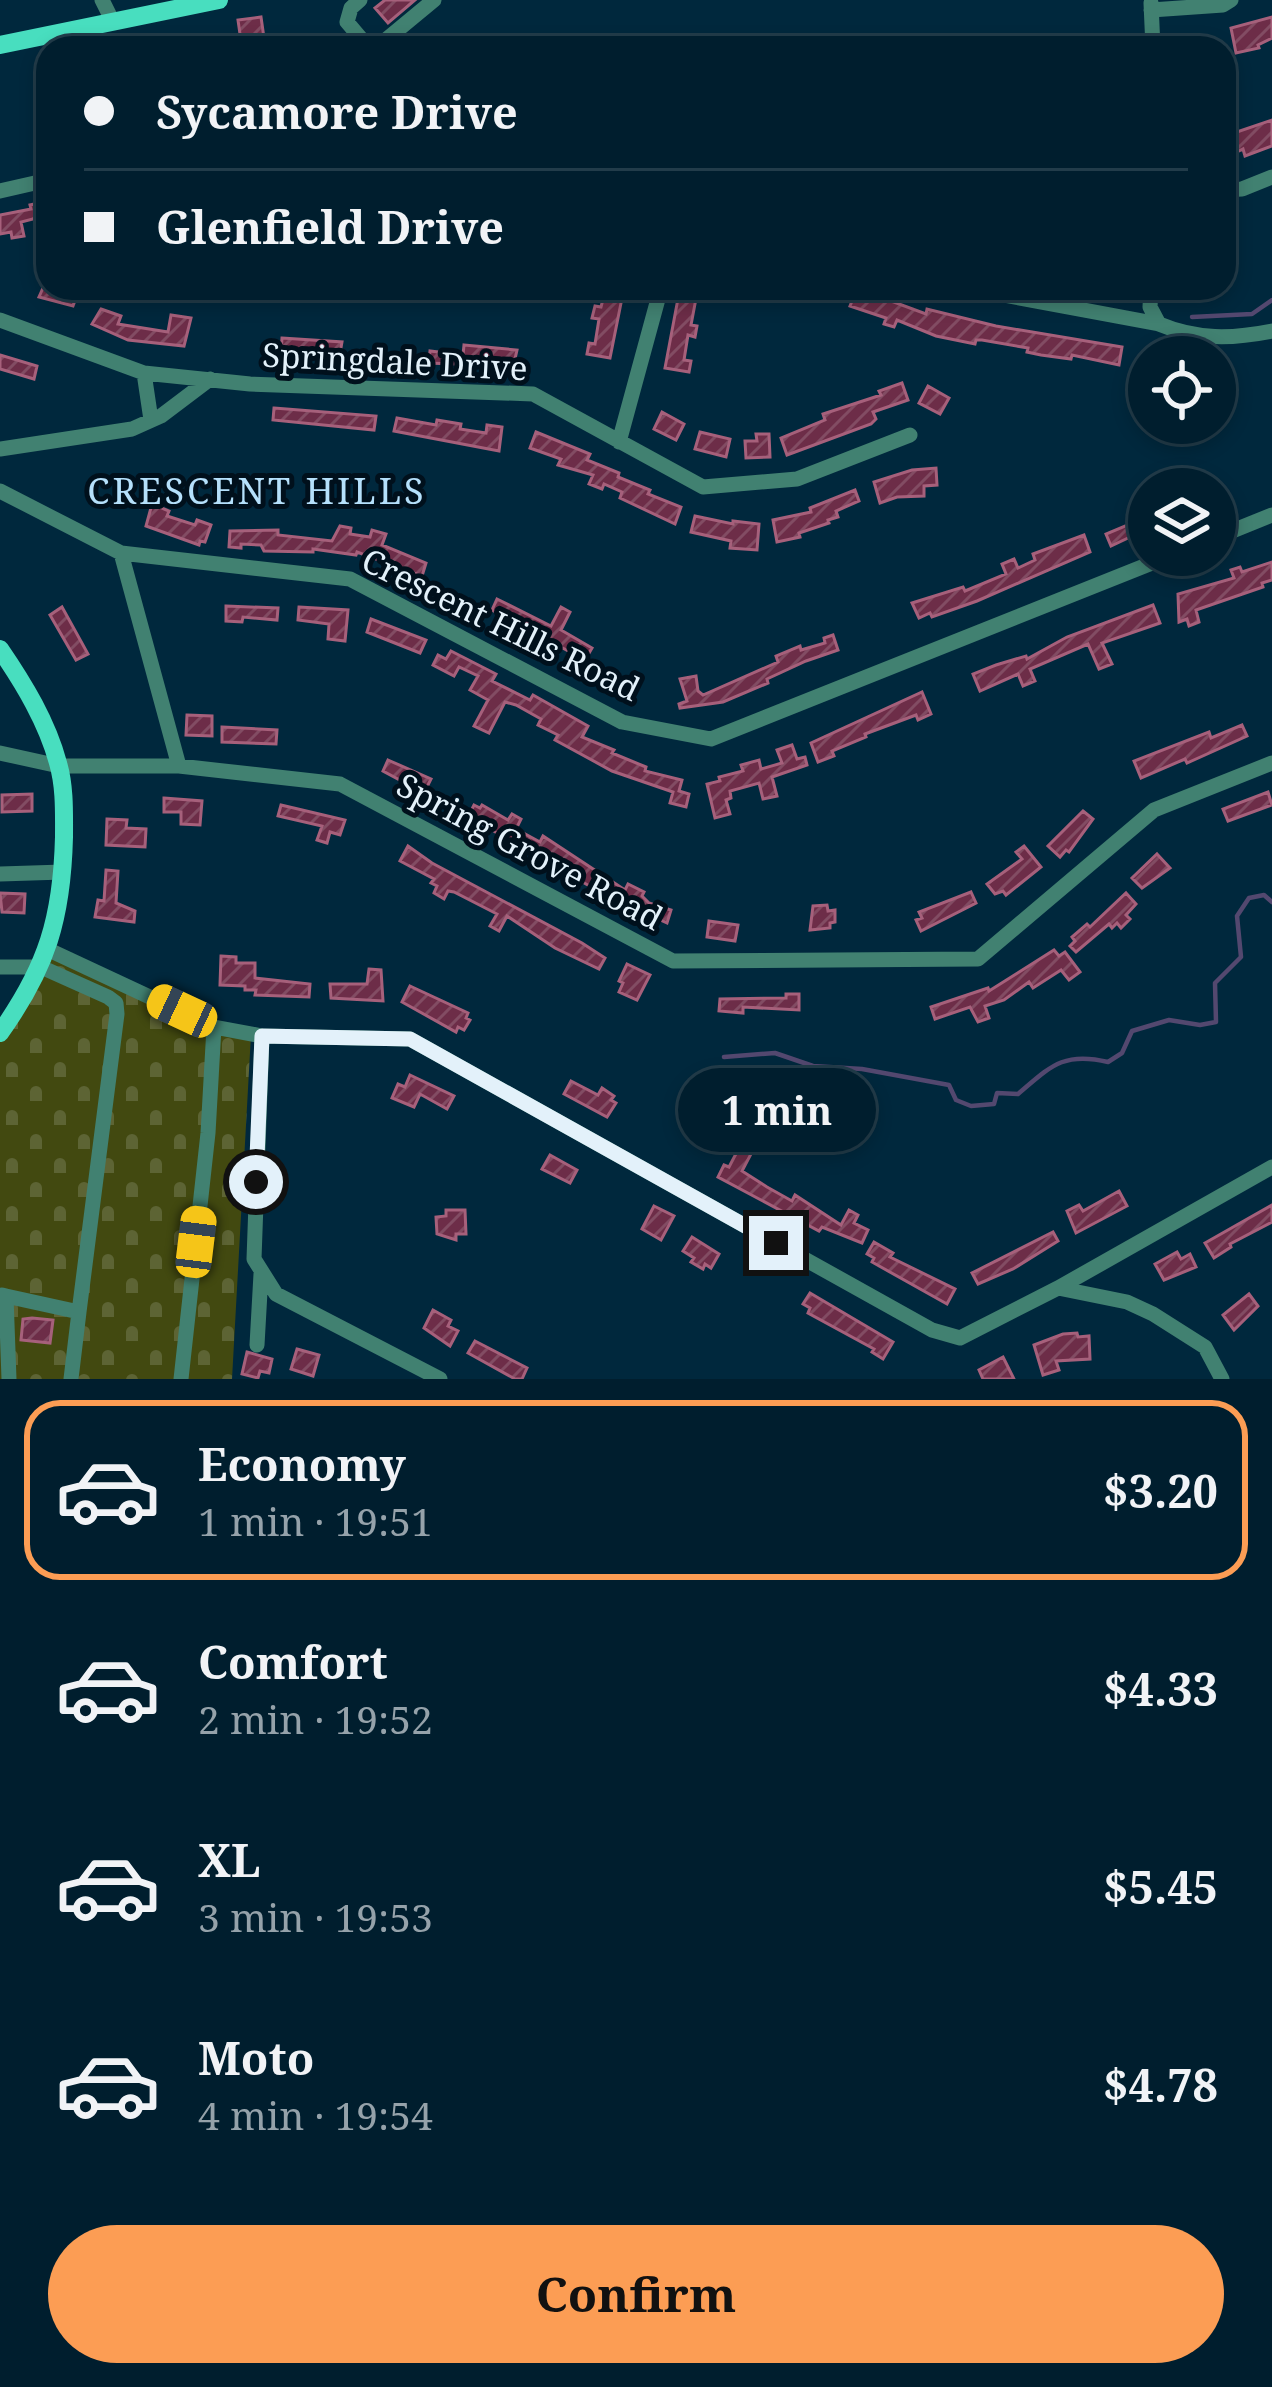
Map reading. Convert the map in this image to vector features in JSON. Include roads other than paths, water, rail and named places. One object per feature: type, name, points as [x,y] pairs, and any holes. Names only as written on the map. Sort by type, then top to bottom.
[{"type":"main road","points":[[44,36],[219,0]]},
{"type":"main road","points":[[0,45],[36,38]]},
{"type":"main road","points":[[0,649],[31,698],[59,766],[64,826],[63,872],[45,959],[0,1034]]},
{"type":"street","points":[[102,0],[113,22]]},
{"type":"street","points":[[360,0],[351,8],[347,22],[360,36]]},
{"type":"street","points":[[388,36],[434,0]]},
{"type":"street","points":[[1152,36],[1151,5],[1231,0]]},
{"type":"street","points":[[1236,189],[1272,177]]},
{"type":"street","points":[[0,191],[36,184]]},
{"type":"street","points":[[619,442],[658,300]]},
{"type":"street","points":[[1030,300],[1159,324],[1183,334],[1235,339],[1272,331]]},
{"type":"street","points":[[1150,300],[1159,324]]},
{"type":"street","name":"Springdale Drive","points":[[0,320],[144,373],[250,384],[533,394],[703,487],[796,479],[910,435]]},
{"type":"street","points":[[144,373],[151,420]]},
{"type":"street","points":[[0,449],[98,437],[151,420],[210,379]]},
{"type":"street","name":"Crescent Hills Road","points":[[0,491],[121,553],[350,579],[622,722],[711,739],[1128,573]]},
{"type":"street","points":[[1236,530],[1272,515]]},
{"type":"street","points":[[121,553],[179,766]]},
{"type":"street","name":"Spring Grove Road","points":[[0,753],[59,766],[179,766],[340,784],[673,961],[978,959],[1154,810],[1272,763]]},
{"type":"street","points":[[0,874],[63,872]]},
{"type":"street","points":[[0,967],[45,959],[214,1027],[262,1036],[410,1039],[932,1330],[960,1338],[1272,1167]]},
{"type":"street","points":[[45,959],[116,1003],[117,1014],[71,1379]]},
{"type":"street","points":[[181,1379],[208,1133],[214,1027]]},
{"type":"street","points":[[262,1036],[254,1259],[276,1294],[440,1379]]},
{"type":"street","points":[[257,1345],[262,1274]]},
{"type":"street","points":[[1058,1288],[1127,1302],[1154,1314],[1205,1347],[1222,1379]]},
{"type":"street","points":[[9,1379],[3,1296],[79,1312]]},
{"type":"waterway","points":[[1192,317],[1252,314],[1272,300]]},
{"type":"waterway","points":[[724,1057],[775,1053],[813,1066],[862,1069],[949,1085],[956,1100],[971,1106],[994,1104],[997,1093],[1018,1094],[1068,1060],[1108,1062],[1122,1053],[1132,1031],[1169,1020],[1200,1025],[1216,1022],[1215,983],[1241,957],[1237,916],[1249,898],[1264,895],[1272,902]]},
{"type":"district","name":"CRESCENT HILLS","points":[[257,490]]}]
